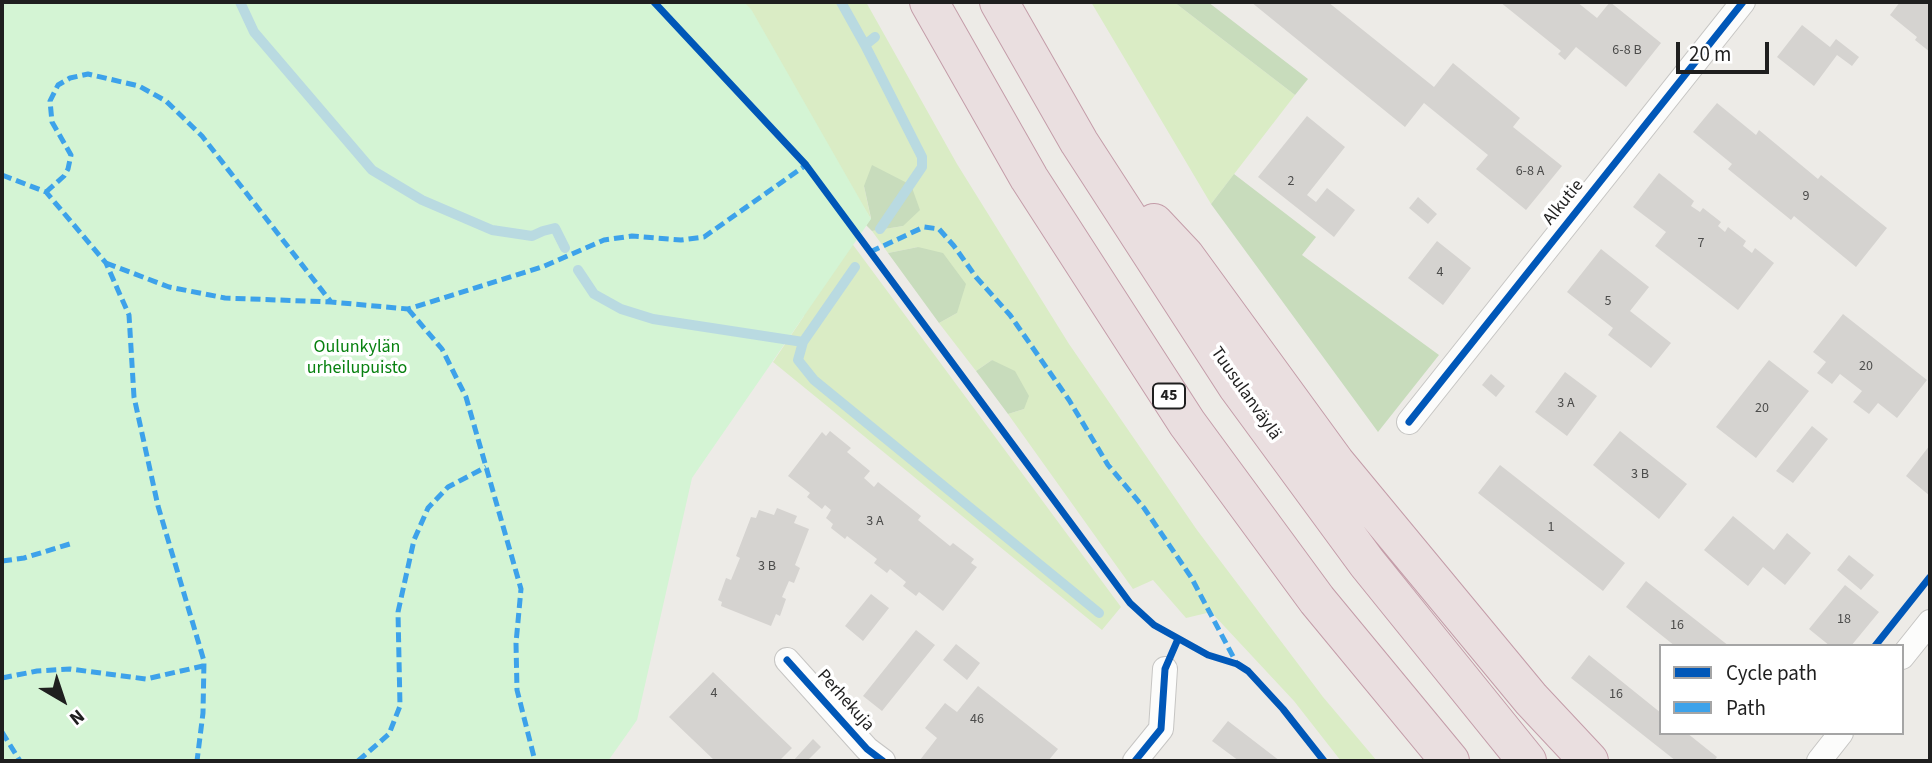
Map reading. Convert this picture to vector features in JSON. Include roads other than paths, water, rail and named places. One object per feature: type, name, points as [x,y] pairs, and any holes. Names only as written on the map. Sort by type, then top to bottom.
[{"type":"highway","name":"45","points":[[929,2],[1029,178],[1187,423],[1317,600],[1450,761]]},
{"type":"highway","name":"Tuusulanväylä","points":[[999,2],[1079,142],[1237,386],[1367,564],[1527,761]]},
{"type":"highway","points":[[1079,142],[1185,256],[1335,462],[1531,699],[1589,761]]},
{"type":"street","name":"Alkutie","points":[[1409,422],[1743,2]]},
{"type":"street","points":[[1904,654],[1930,622]]},
{"type":"street","name":"Perhekuja","points":[[787,660],[867,749],[883,761]]},
{"type":"street","points":[[1135,761],[1161,729],[1165,669]]},
{"type":"street","points":[[1819,761],[1839,735]]},
{"type":"waterway","points":[[240,2],[254,32],[372,170],[422,200],[492,230],[532,236],[555,228],[565,248]]},
{"type":"waterway","points":[[841,2],[865,45]]},
{"type":"waterway","points":[[875,37],[865,45],[922,157],[922,167],[880,229]]},
{"type":"waterway","points":[[855,267],[803,342],[798,360],[814,380],[1099,613]]},
{"type":"waterway","points":[[578,270],[594,294],[621,309],[653,319],[803,342]]},
{"type":"park label","name":"Oulunkylän urheilupuisto","points":[[357,358]]}]
